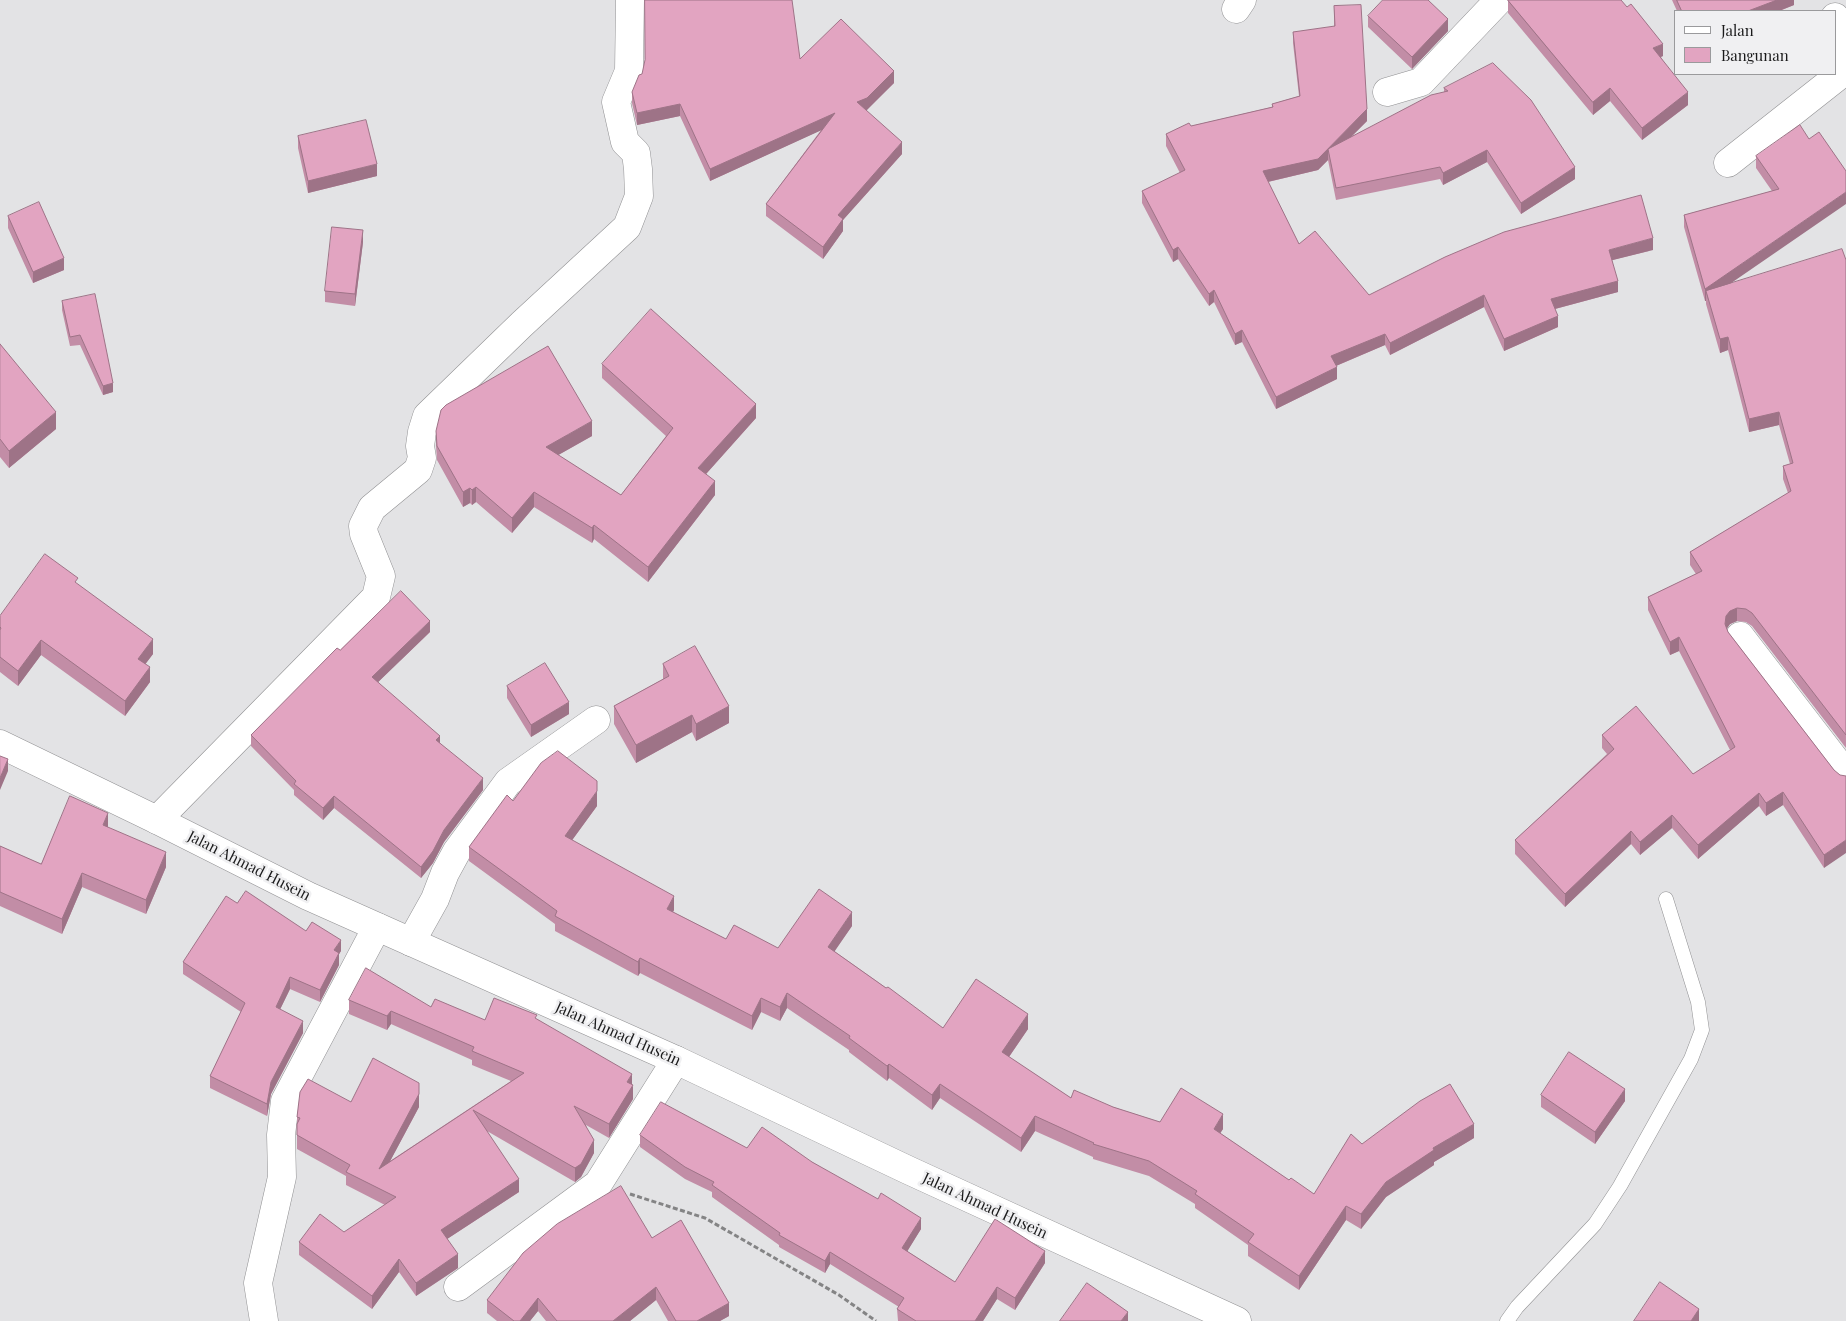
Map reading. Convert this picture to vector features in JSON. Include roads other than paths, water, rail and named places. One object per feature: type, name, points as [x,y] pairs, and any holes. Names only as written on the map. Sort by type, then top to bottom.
[{"type":"street","points":[[157,820],[376,597],[381,576],[364,534],[363,526],[372,508],[421,466],[422,432],[427,416],[522,324],[627,227],[639,196],[638,169],[636,153],[625,142],[616,102],[629,71],[630,0]]},
{"type":"street","points":[[1387,92],[1421,82],[1499,0]]},
{"type":"street","points":[[1836,21],[1846,60]]},
{"type":"street","points":[[1728,163],[1846,70]]},
{"type":"street","points":[[1740,636],[1846,774]]},
{"type":"street","points":[[411,942],[435,899],[445,873],[457,851],[508,782],[596,720]]},
{"type":"street","name":"Jalan Ahmad Husein","points":[[0,744],[308,896],[676,1060],[916,1174],[1237,1321]]},
{"type":"street","points":[[264,1321],[258,1283],[282,1176],[281,1135],[285,1101],[377,927]]},
{"type":"street","points":[[458,1287],[598,1184],[676,1060]]},
{"type":"lane","points":[[1507,1321],[1517,1307],[1595,1224],[1620,1186],[1690,1059],[1702,1030],[1698,1002],[1666,900]]}]
